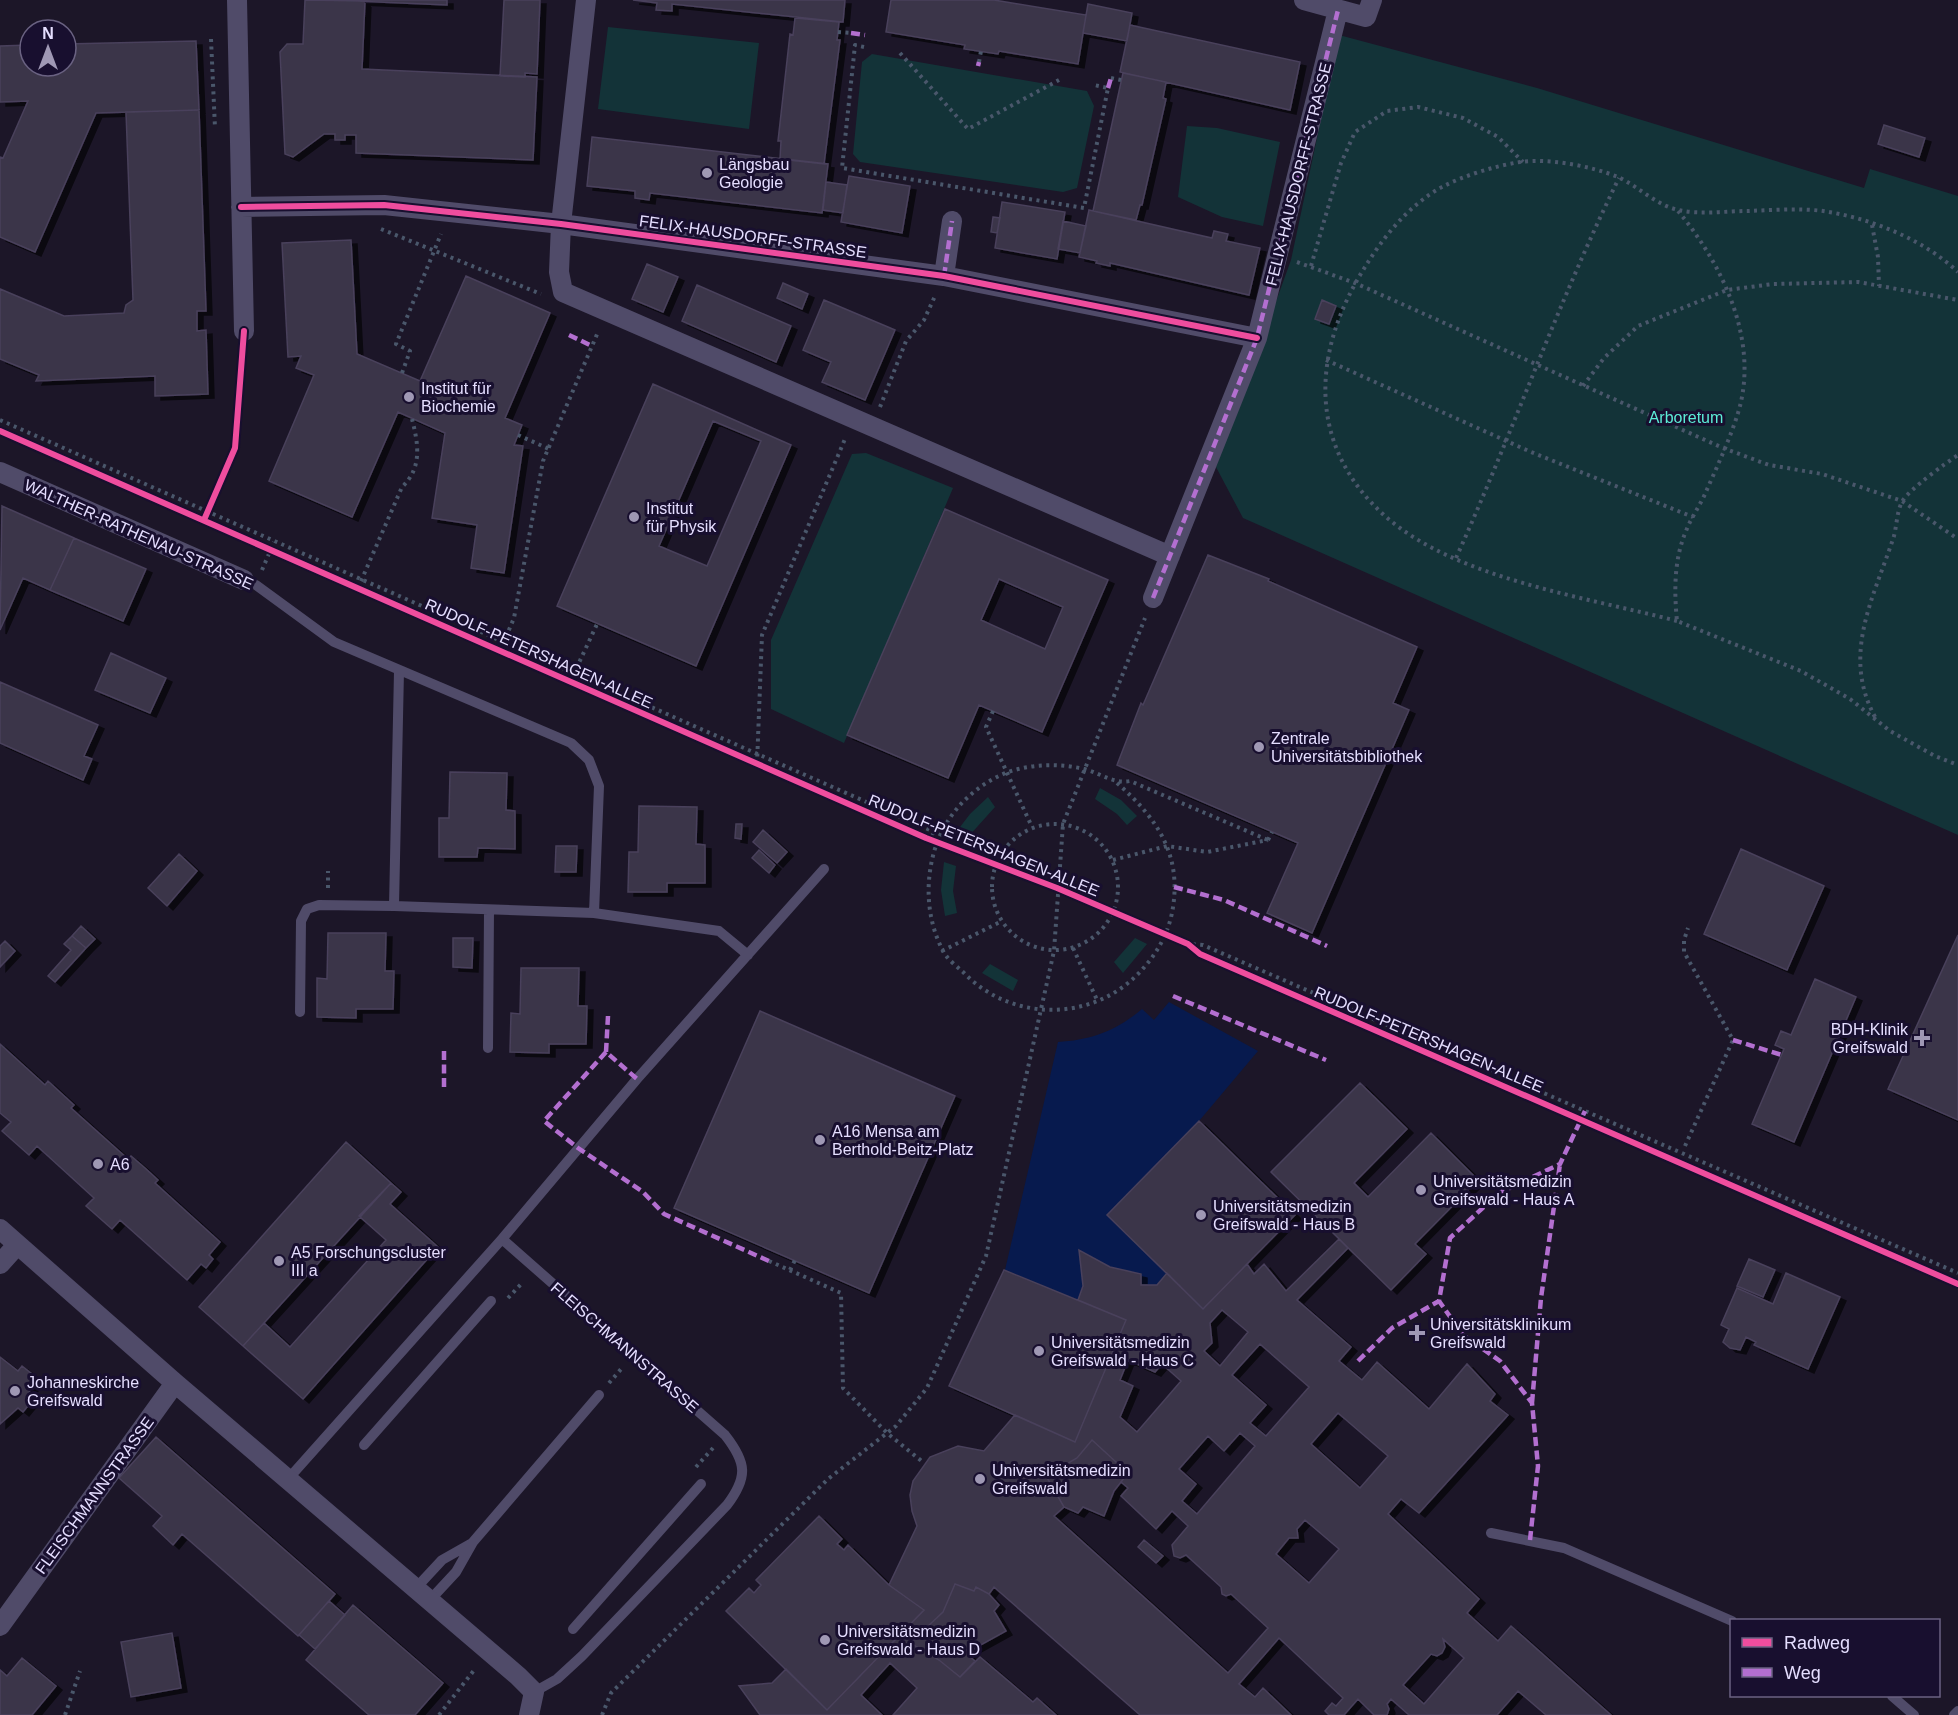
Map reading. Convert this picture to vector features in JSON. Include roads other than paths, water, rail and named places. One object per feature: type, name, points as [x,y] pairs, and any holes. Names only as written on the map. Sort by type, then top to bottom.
[{"type":"street","points":[[237,0],[243,331]]},
{"type":"street","points":[[586,0],[561,224],[559,272],[563,292],[1170,556]]},
{"type":"street","points":[[1304,0],[1338,10],[1369,9]]},
{"type":"street","name":"FELIX-HAUSDORFF-STRASSE","points":[[1153,598],[1257,338],[1338,10]]},
{"type":"street","name":"FELIX-HAUSDORFF-STRASSE","points":[[241,207],[384,205],[561,224],[944,276],[1257,338]]},
{"type":"street","points":[[944,276],[952,221]]},
{"type":"street","name":"WALTHER-RATHENAU-STRASSE","points":[[0,472],[244,580]]},
{"type":"street","points":[[0,1229],[534,1692],[529,1715]]},
{"type":"street","points":[[0,1264],[16,1245]]},
{"type":"street","name":"FLEISCHMANNSTRASSE","points":[[0,1626],[175,1383]]},
{"type":"lane","name":"WALTHER-RATHENAU-STRASSE","points":[[244,580],[256,585],[334,642],[399,672],[571,743],[589,760],[599,786],[594,913]]},
{"type":"lane","points":[[394,906],[399,672]]},
{"type":"lane","points":[[289,1478],[502,1239],[600,1122],[824,869]]},
{"type":"lane","points":[[300,1012],[301,921],[307,909],[318,905],[594,913],[719,931],[748,956]]},
{"type":"lane","points":[[488,1048],[489,911]]},
{"type":"lane","name":"FLEISCHMANNSTRASSE","points":[[502,1239],[725,1435],[738,1451],[743,1469],[740,1488],[727,1505],[582,1656],[557,1678],[534,1692]]},
{"type":"lane","points":[[364,1445],[491,1301]]},
{"type":"lane","points":[[423,1594],[456,1572],[472,1542],[599,1395]]},
{"type":"lane","points":[[573,1629],[701,1484]]},
{"type":"lane","points":[[1491,1533],[1564,1548],[1730,1621]]},
{"type":"lane","points":[[423,1594],[442,1560],[472,1542]]},
{"type":"lane","points":[[1894,1697],[1914,1715]]},
{"type":"lane","points":[[1954,1715],[1958,1711]]},
{"type":"water","points":[[1169,1002],[1258,1051],[1199,1121],[1167,1273],[1157,1285],[1141,1285],[1141,1274],[1110,1267],[1080,1251],[1083,1286],[1078,1300],[1005,1270],[1058,1042],[1103,1033],[1123,1023],[1142,1009],[1154,1020]]},
{"type":"place","name":"Längsbau Geologie","points":[[707,173]]},
{"type":"place","name":"Institut für Biochemie","points":[[409,397]]},
{"type":"place","name":"Institut für Physik","points":[[634,517]]},
{"type":"place","name":"Zentrale Universitätsbibliothek","points":[[1259,747]]},
{"type":"place","name":"BDH-Klinik Greifswald","points":[[1922,1038]]},
{"type":"place","name":"A16 Mensa am Berthold-Beitz-Platz","points":[[820,1140]]},
{"type":"place","name":"A6","points":[[98,1164]]},
{"type":"place","name":"Universitätsmedizin Greifswald - Haus A","points":[[1421,1190]]},
{"type":"place","name":"Universitätsmedizin Greifswald - Haus B","points":[[1201,1215]]},
{"type":"place","name":"A5 Forschungscluster III a","points":[[279,1261]]},
{"type":"place","name":"Universitätsklinikum Greifswald","points":[[1417,1333]]},
{"type":"place","name":"Universitätsmedizin Greifswald - Haus C","points":[[1039,1351]]},
{"type":"place","name":"Johanneskirche Greifswald","points":[[15,1391]]},
{"type":"place","name":"Universitätsmedizin Greifswald","points":[[980,1479]]},
{"type":"place","name":"Universitätsmedizin Greifswald - Haus D","points":[[825,1640]]},
{"type":"park label","name":"Arboretum","points":[[1686,417]]}]
